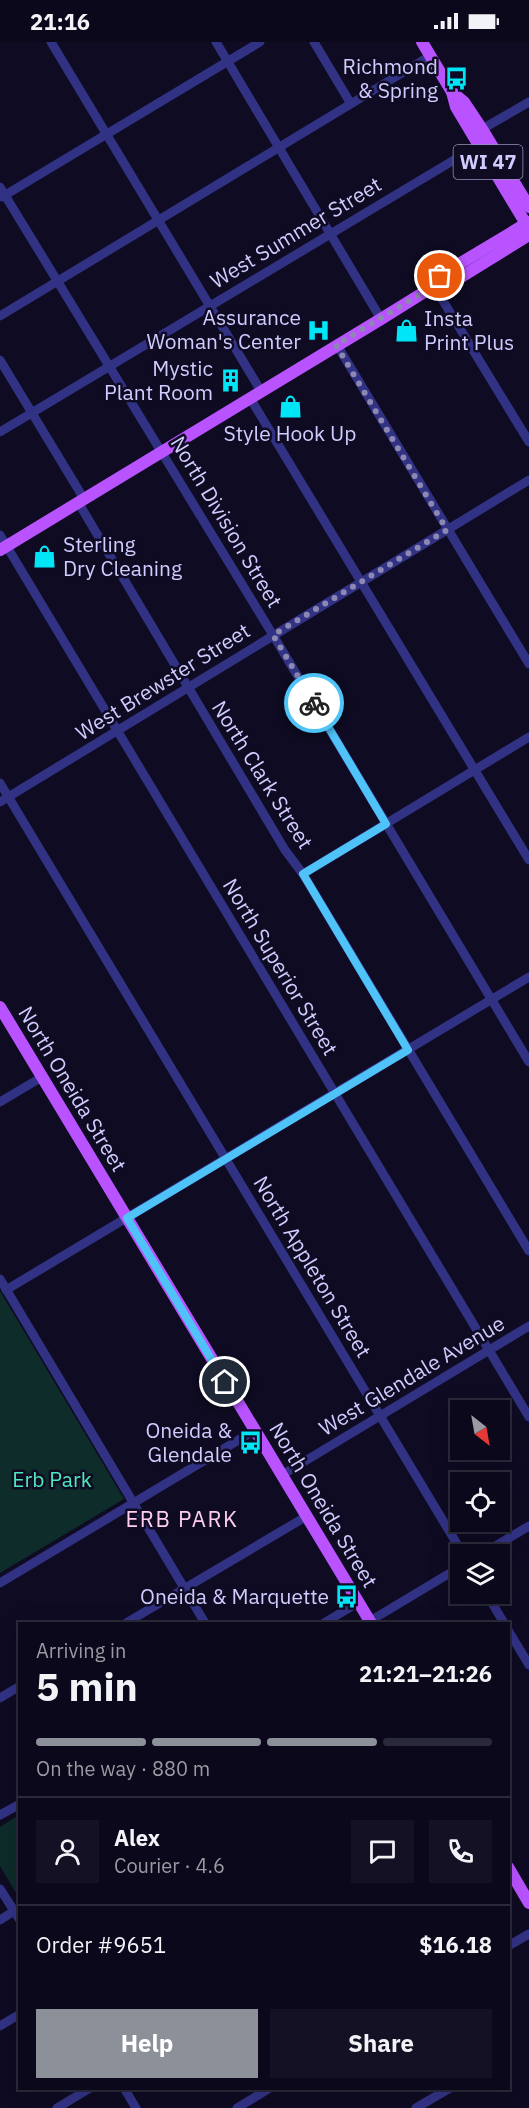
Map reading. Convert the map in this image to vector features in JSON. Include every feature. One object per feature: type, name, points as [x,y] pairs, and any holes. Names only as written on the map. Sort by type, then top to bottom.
[{"type":"main road","name":"WI 47","points":[[422,42],[452,92],[464,102],[528,228]]},
{"type":"main road","name":"WI 47","points":[[480,137],[529,207]]},
{"type":"main road","points":[[2,543],[81,500],[434,286],[440,276],[528,228]]},
{"type":"main road","name":"North Oneida Street","points":[[0,1007],[370,1622]]},
{"type":"main road","points":[[510,1870],[529,1903]]},
{"type":"street","points":[[51,42],[261,391]]},
{"type":"street","points":[[216,42],[381,318]]},
{"type":"street","points":[[2,194],[260,42]]},
{"type":"street","points":[[314,42],[351,104]]},
{"type":"street","points":[[0,316],[430,56]]},
{"type":"street","name":"West Summer Street","points":[[0,432],[331,234],[480,137],[529,102]]},
{"type":"street","name":"North Division Street","points":[[2,194],[162,451],[529,1062]]},
{"type":"street","points":[[434,286],[529,442]]},
{"type":"street","points":[[336,345],[529,664]]},
{"type":"street","name":"North Clark Street","points":[[0,360],[188,687],[529,1251]]},
{"type":"street","points":[[250,398],[529,860]]},
{"type":"street","name":"West Brewster Street","points":[[4,799],[529,480]]},
{"type":"street","name":"North Superior Street","points":[[2,543],[529,1417]]},
{"type":"street","points":[[303,874],[529,737]]},
{"type":"street","name":"North Appleton Street","points":[[0,783],[4,799],[226,1158],[457,1544]]},
{"type":"street","points":[[6,1290],[529,977]]},
{"type":"street","points":[[0,1102],[42,1077]]},
{"type":"street","points":[[0,1280],[204,1622]]},
{"type":"street","name":"West Glendale Avenue","points":[[282,1475],[529,1326]]},
{"type":"street","points":[[0,1582],[255,1430]]},
{"type":"street","points":[[128,1622],[307,1515]]},
{"type":"street","points":[[499,1544],[529,1526]]},
{"type":"street","points":[[370,1622],[450,1573]]},
{"type":"street","points":[[326,1622],[359,1602]]},
{"type":"street","points":[[493,1604],[503,1622]]},
{"type":"street","points":[[510,1633],[529,1665]]},
{"type":"street","points":[[0,1698],[18,1687]]},
{"type":"street","points":[[0,1815],[18,1805]]},
{"type":"street","points":[[0,1889],[17,1916],[0,1920]]},
{"type":"street","points":[[510,1945],[529,1934]]},
{"type":"street","points":[[0,2026],[18,2015]]},
{"type":"street","points":[[57,2108],[87,2090]]},
{"type":"street","points":[[125,2090],[136,2108]]},
{"type":"street","points":[[237,2108],[267,2090]]},
{"type":"street","points":[[416,2108],[447,2090]]},
{"type":"green space","name":"Erb Park","points":[[0,1291],[124,1499],[0,1573]]},
{"type":"green space","points":[[18,1816],[18,1896],[0,1866],[0,1827]]},
{"type":"way so far","points":[[314,703],[273,635],[447,530],[336,345],[434,286],[440,276]]},
{"type":"place","name":"Richmond & Spring","points":[[456,79]]},
{"type":"place","name":"Assurance Woman's Center","points":[[319,330]]},
{"type":"place","name":"Insta Print Plus","points":[[406,331]]},
{"type":"place","name":"Mystic Plant Room","points":[[231,381]]},
{"type":"place","name":"Style Hook Up","points":[[290,406]]},
{"type":"place","name":"Sterling Dry Cleaning","points":[[45,557]]},
{"type":"place","name":"Oneida & Glendale","points":[[250,1443]]},
{"type":"place","name":"Oneida & Marquette","points":[[347,1597]]},
{"type":"district","name":"ERB PARK","points":[[182,1519]]},
{"type":"route","points":[[225,1382],[127,1218],[408,1050],[303,874],[386,824],[314,703]]}]
